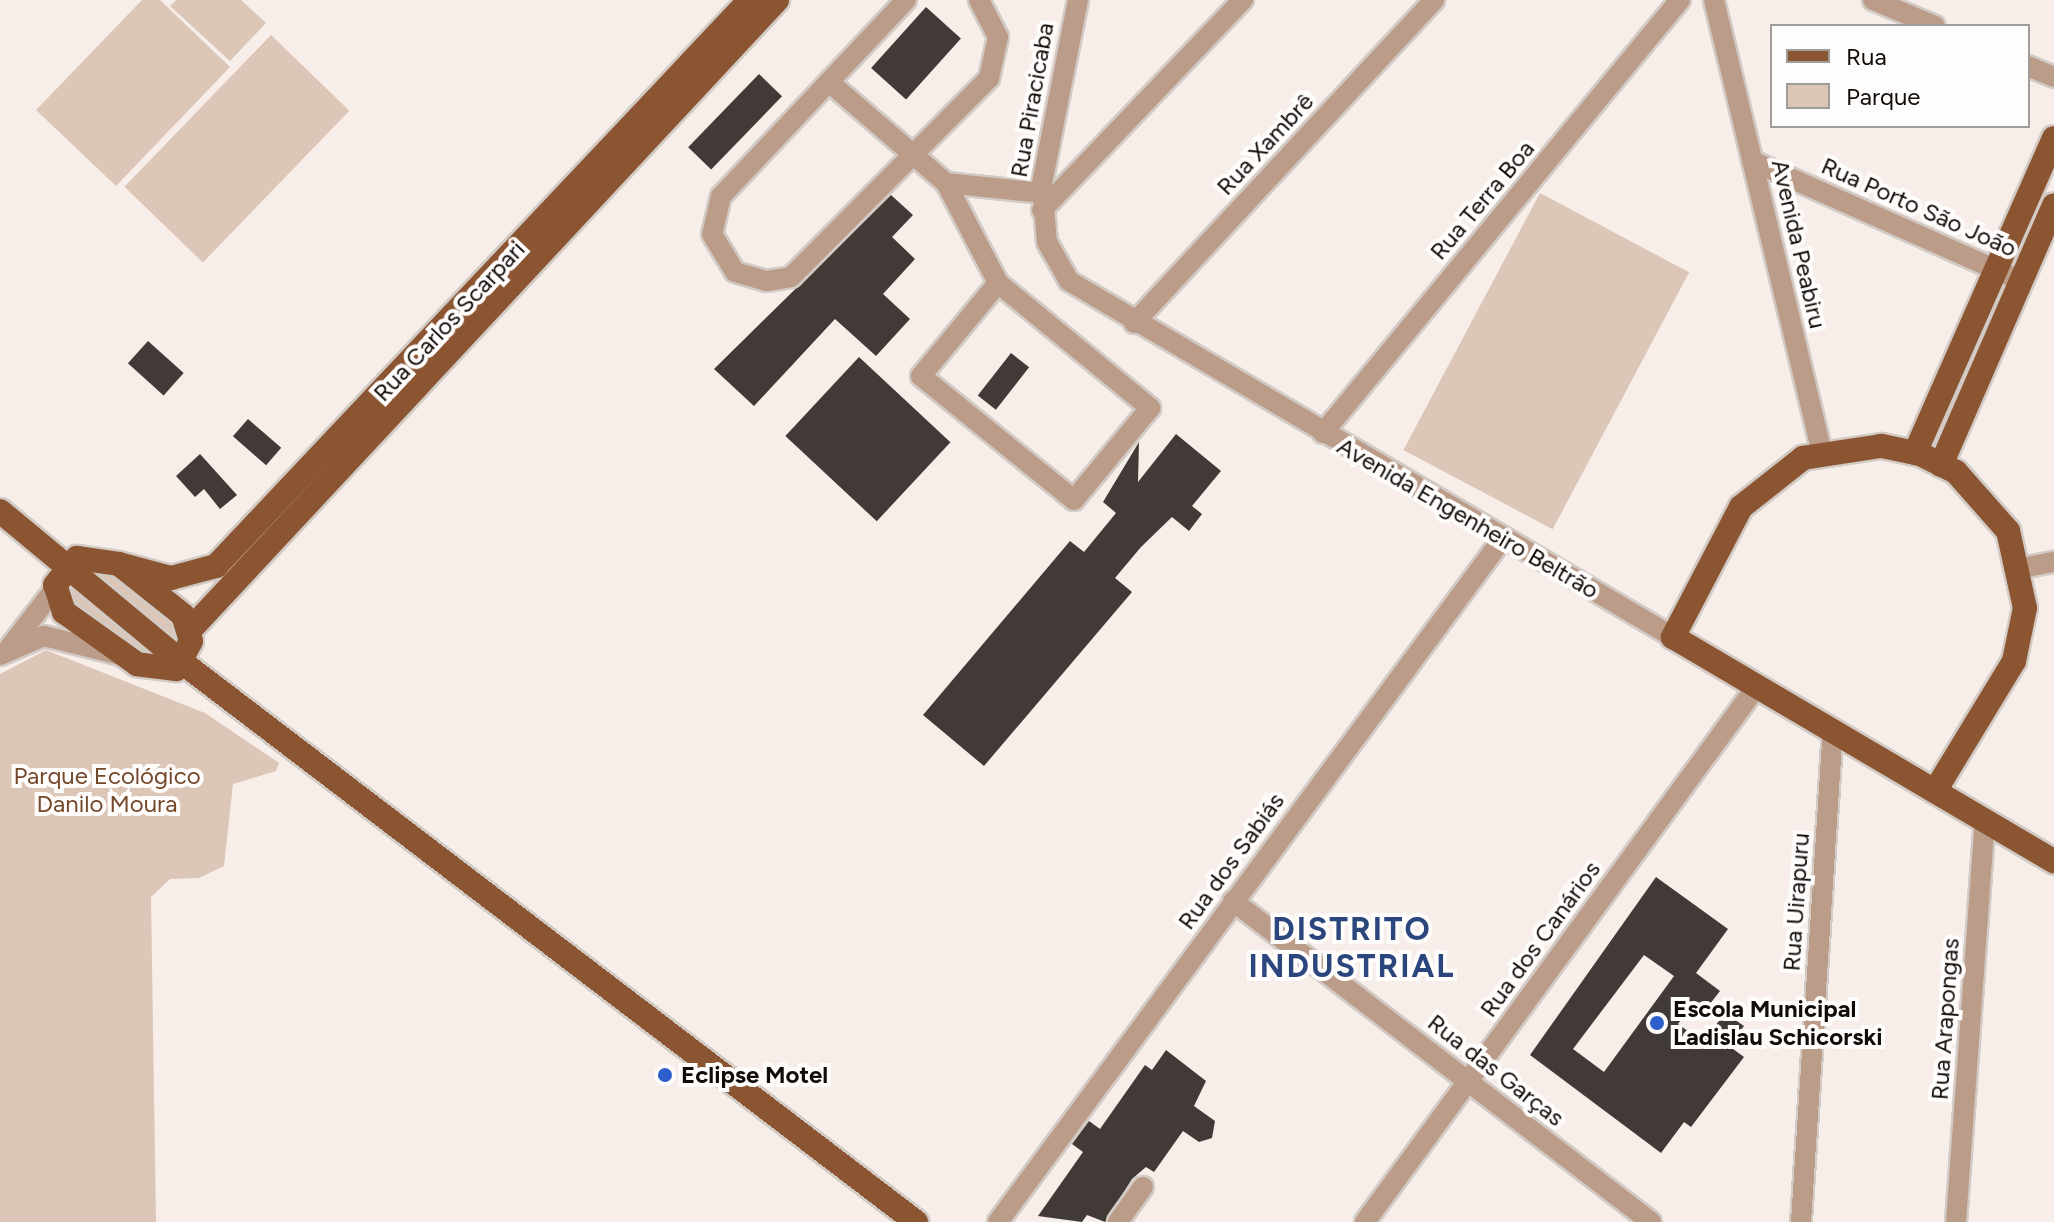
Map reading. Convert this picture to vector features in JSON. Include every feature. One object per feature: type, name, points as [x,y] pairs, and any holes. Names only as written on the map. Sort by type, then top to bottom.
[{"type":"main road","name":"Rua Carlos Scarpari","points":[[188,645],[287,510],[750,0]]},
{"type":"main road","name":"Rua Carlos Scarpari","points":[[62,575],[119,564],[152,576],[199,574],[287,510],[777,0]]},
{"type":"main road","points":[[1915,453],[2054,138]]},
{"type":"main road","points":[[1941,465],[2054,205]]},
{"type":"main road","points":[[1673,637],[1741,507],[1769,479],[1822,453],[1881,446],[1915,453],[1941,465],[1986,498],[2022,568],[2025,608],[2014,661],[1935,791]]},
{"type":"main road","points":[[1,514],[62,575],[64,612],[121,655],[252,713]]},
{"type":"main road","points":[[1,514],[62,575],[188,645],[252,713],[916,1222]]},
{"type":"main road","points":[[119,564],[183,615],[188,645]]},
{"type":"main road","name":"Avenida Engenheiro Beltrão","points":[[1673,637],[2054,861]]},
{"type":"main road","points":[[155,670],[188,645]]},
{"type":"street","points":[[906,1],[715,206],[715,247],[735,272],[767,281],[791,277],[993,72],[998,37],[979,0]]},
{"type":"street","name":"Rua Piracicaba","points":[[1042,202],[1078,0]]},
{"type":"street","points":[[946,183],[1042,202],[1243,0]]},
{"type":"street","name":"Rua Xambrê","points":[[1134,323],[1434,0]]},
{"type":"street","name":"Rua Terra Boa","points":[[1323,433],[1680,0]]},
{"type":"street","name":"Avenida Peabiru","points":[[1714,0],[1822,453]]},
{"type":"street","points":[[1873,0],[1930,24]]},
{"type":"street","points":[[2030,67],[2054,77]]},
{"type":"street","points":[[829,82],[946,183],[998,283],[1150,408],[1074,500],[921,376],[998,283]]},
{"type":"street","name":"Rua Porto São João","points":[[1752,161],[2021,281]]},
{"type":"street","name":"Avenida Engenheiro Beltrão","points":[[1042,202],[1052,256],[1069,281],[1134,323],[1673,637]]},
{"type":"street","name":"Rua dos Sabiás","points":[[1003,1221],[1233,901],[1503,538]]},
{"type":"street","points":[[2022,568],[2054,562]]},
{"type":"street","points":[[3,654],[62,575]]},
{"type":"street","points":[[3,654],[44,636],[121,655]]},
{"type":"street","name":"Rua dos Canários","points":[[1365,1222],[1757,686]]},
{"type":"street","name":"Rua Uirapuru","points":[[1801,1222],[1833,730]]},
{"type":"street","name":"Rua Arapongas","points":[[1956,1222],[1985,820]]},
{"type":"street","name":"Rua das Garças","points":[[1233,901],[1651,1222]]},
{"type":"street","points":[[1118,1222],[1143,1187]]},
{"type":"green space","points":[[142,0],[160,0],[230,67],[116,186],[36,110]]},
{"type":"green space","points":[[176,0],[241,0],[266,23],[230,61],[170,6]]},
{"type":"green space","points":[[271,35],[349,111],[203,262],[124,187]]},
{"type":"green space","points":[[1540,193],[1689,272],[1553,529],[1403,450]]},
{"type":"green space","points":[[103,566],[183,621],[181,655],[77,572]]},
{"type":"green space","points":[[65,576],[170,662],[159,666],[69,605]]},
{"type":"green space","name":"Parque Ecológico Danilo Moura","points":[[46,650],[205,713],[279,763],[276,771],[233,784],[224,866],[199,878],[170,879],[151,897],[156,1222],[0,1222],[0,674]]},
{"type":"building","points":[[926,7],[961,38],[906,99],[871,68]]},
{"type":"building","points":[[759,74],[782,96],[711,170],[688,147]]},
{"type":"building","points":[[891,195],[913,215],[892,237],[915,259],[883,294],[910,319],[876,356],[835,319],[754,406],[714,369]]},
{"type":"building","points":[[148,341],[184,373],[164,395],[128,363]]},
{"type":"building","points":[[1011,353],[1029,367],[996,410],[978,396]]},
{"type":"building","points":[[859,357],[950,442],[877,521],[785,436]]},
{"type":"building","points":[[248,419],[281,448],[266,465],[233,436]]},
{"type":"building","points":[[1176,434],[1221,471],[1192,506],[1202,514],[1189,531],[1172,517],[1141,547],[1115,578],[1132,592],[984,766],[923,715],[1070,541],[1084,552],[1116,513],[1103,502],[1139,442],[1138,482]]},
{"type":"building","points":[[200,454],[237,495],[220,509],[204,489],[195,497],[176,476]]},
{"type":"building","points":[[1656,877],[1728,929],[1696,973],[1720,991],[1706,1009],[1695,1001],[1678,1024],[1703,1042],[1725,1013],[1744,1026],[1729,1046],[1744,1057],[1691,1127],[1684,1122],[1661,1153],[1530,1055]],"holes":[[[1644,955],[1674,976],[1604,1072],[1573,1049]]]},
{"type":"building","points":[[1166,1050],[1206,1081],[1194,1106],[1215,1121],[1212,1138],[1199,1142],[1183,1131],[1154,1172],[1146,1167],[1132,1179],[1105,1222],[1087,1215],[1082,1222],[1038,1216],[1083,1152],[1072,1144],[1089,1121],[1100,1129],[1145,1065],[1152,1070]]},
{"type":"place","name":"Escola Municipal Ladislau Schicorski","points":[[1657,1023]]},
{"type":"place","name":"Eclipse Motel","points":[[665,1075]]},
{"type":"district","name":"DISTRITO INDUSTRIAL","points":[[1352,948]]}]
